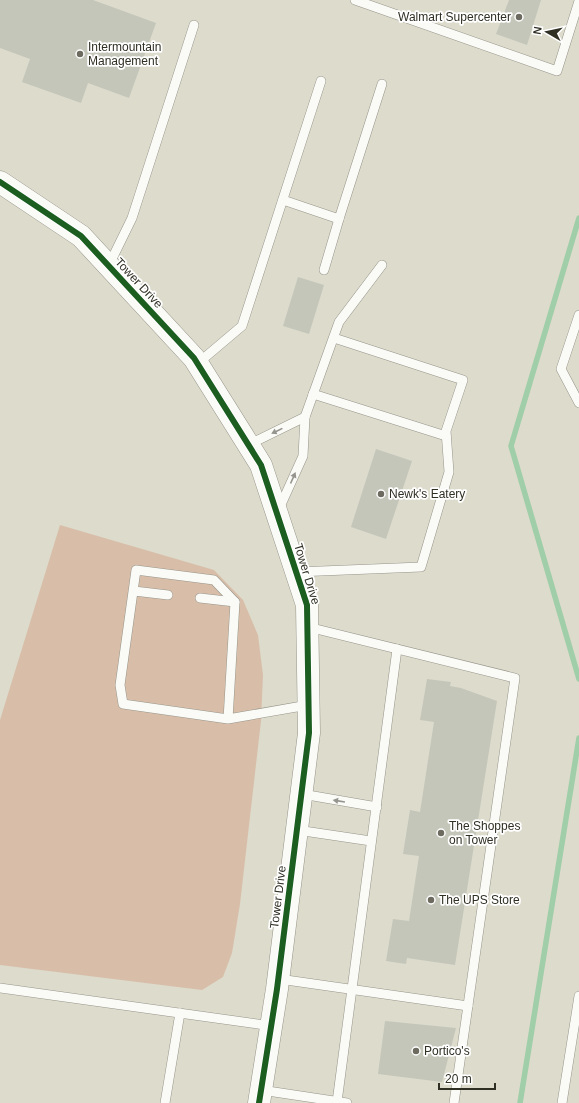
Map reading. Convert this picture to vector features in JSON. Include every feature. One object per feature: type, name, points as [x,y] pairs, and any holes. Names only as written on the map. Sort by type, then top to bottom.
[{"type":"street","name":"Tower Drive","points":[[0,182],[81,236],[197,364],[261,465],[307,605],[309,733],[279,978],[260,1097]]},
{"type":"lane","points":[[355,0],[557,71],[579,0]]},
{"type":"lane","points":[[109,266],[132,218],[194,25]]},
{"type":"lane","points":[[197,364],[242,326],[321,81]]},
{"type":"lane","points":[[324,270],[382,84]]},
{"type":"lane","points":[[282,200],[339,219]]},
{"type":"lane","points":[[277,514],[303,456],[305,417],[339,322],[382,265]]},
{"type":"lane","points":[[579,315],[561,369],[579,403]]},
{"type":"lane","points":[[296,572],[421,567],[449,472],[446,431],[463,380],[334,338]]},
{"type":"lane","points":[[313,394],[446,436]]},
{"type":"lane","points":[[248,445],[305,417]]},
{"type":"lane","points":[[228,719],[235,602],[214,580],[136,570],[120,685],[123,704],[228,719],[308,705]]},
{"type":"lane","points":[[134,591],[168,595]]},
{"type":"lane","points":[[200,598],[235,602]]},
{"type":"lane","points":[[308,627],[515,678],[454,1103]]},
{"type":"lane","points":[[260,1097],[342,1102],[352,989],[397,649]]},
{"type":"lane","points":[[302,794],[377,807]]},
{"type":"lane","points":[[297,830],[371,841]]},
{"type":"lane","points":[[279,978],[468,1006]]},
{"type":"lane","points":[[0,988],[272,1026]]},
{"type":"lane","points":[[562,1103],[576,1030],[579,996]]},
{"type":"lane","points":[[165,1103],[180,1013]]},
{"type":"shaded area","points":[[60,525],[214,570],[243,600],[258,635],[263,675],[261,721],[240,904],[232,953],[223,977],[202,990],[0,965],[0,720]]},
{"type":"building","name":"Intermountain Management","points":[[0,0],[93,0],[156,23],[129,98],[88,83],[81,103],[22,82],[30,59],[0,48]]},
{"type":"building","name":"Walmart Supercenter","points":[[509,0],[541,0],[527,45],[496,34]]},
{"type":"building","points":[[298,277],[324,285],[309,334],[283,326]]},
{"type":"building","name":"Newk's Eatery","points":[[376,449],[412,461],[386,539],[351,527]]},
{"type":"building","name":"The Shoppes on Tower","points":[[427,679],[451,682],[450,686],[461,688],[497,701],[455,965],[407,958],[406,964],[386,961],[393,919],[409,921],[419,856],[403,854],[410,810],[420,812],[434,722],[420,720]]},
{"type":"building","name":"Portico's","points":[[385,1021],[456,1028],[442,1082],[378,1074]]},
{"type":"waterway","points":[[579,218],[511,446],[579,679]]},
{"type":"waterway","points":[[520,1103],[579,738]]},
{"type":"cycle path","points":[[0,182],[81,236],[194,358],[261,465],[307,605],[309,733],[277,989],[259,1103]]},
{"type":"place","name":"Walmart Supercenter","points":[[519,17]]},
{"type":"place","name":"Intermountain Management","points":[[80,54]]},
{"type":"place","name":"Newk's Eatery","points":[[381,494]]},
{"type":"place","name":"The Shoppes on Tower","points":[[441,833]]},
{"type":"place","name":"The UPS Store","points":[[431,900]]},
{"type":"place","name":"Portico's","points":[[416,1051]]}]
